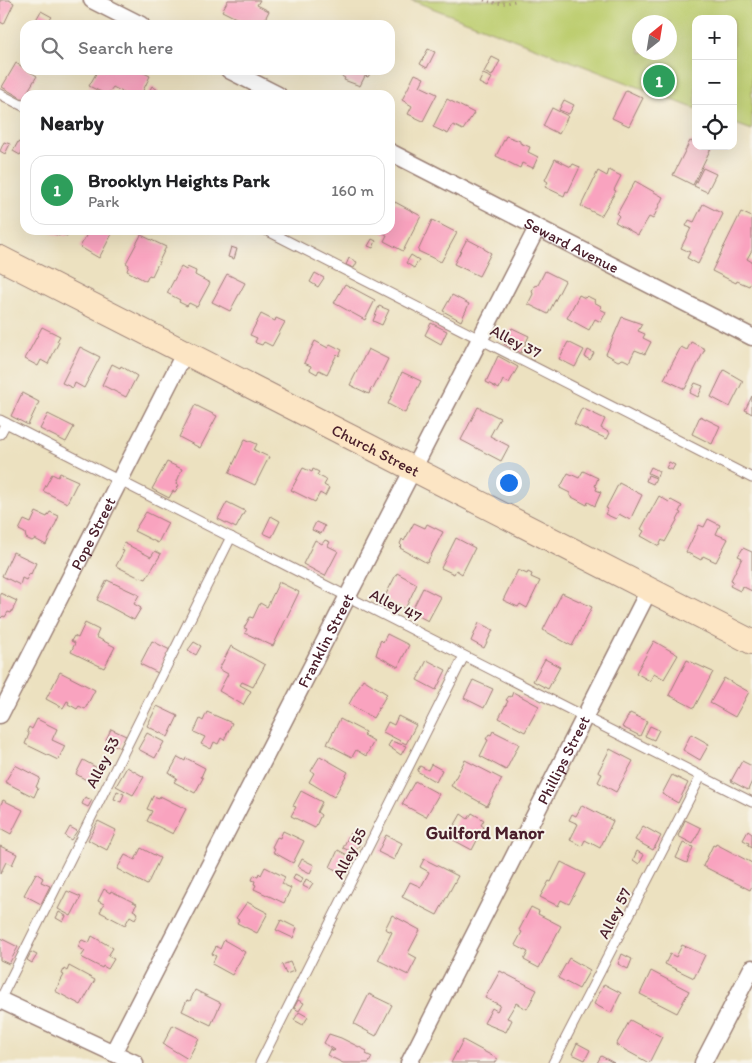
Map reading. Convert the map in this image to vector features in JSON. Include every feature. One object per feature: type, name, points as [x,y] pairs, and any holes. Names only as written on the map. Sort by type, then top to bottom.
[{"type":"main road","name":"Church Street","points":[[0,258],[752,642]]},
{"type":"street","points":[[92,0],[131,20]]},
{"type":"street","points":[[239,75],[268,90]]},
{"type":"street","name":"Seward Avenue","points":[[395,155],[752,337]]},
{"type":"street","name":"Franklin Street","points":[[113,1053],[537,228]]},
{"type":"street","name":"Pope Street","points":[[0,715],[185,352]]},
{"type":"street","name":"Phillips Street","points":[[409,1063],[649,590]]},
{"type":"street","points":[[703,1063],[752,968]]},
{"type":"street","points":[[0,1000],[135,1063]]},
{"type":"lane","points":[[0,94],[20,104]]},
{"type":"lane","name":"Alley 37","points":[[276,235],[752,478]]},
{"type":"lane","points":[[0,434],[3,421]]},
{"type":"lane","name":"Alley 47","points":[[3,421],[752,802]]},
{"type":"lane","name":"Alley 53","points":[[0,1000],[231,537]]},
{"type":"lane","name":"Alley 55","points":[[260,1063],[464,656]]},
{"type":"lane","name":"Alley 57","points":[[553,1063],[701,776]]},
{"type":"path","points":[[484,0],[494,4],[508,4],[518,0]]},
{"type":"green space","points":[[411,0],[752,0],[752,130],[737,124],[737,15],[692,15],[692,107]]},
{"type":"building","points":[[0,0],[9,0],[14,3],[4,24],[0,22]]},
{"type":"building","points":[[228,0],[260,0],[257,5],[269,11],[264,20],[240,20],[222,11]]},
{"type":"building","points":[[41,11],[52,17],[50,20],[36,20]]},
{"type":"building","points":[[428,49],[435,52],[427,68],[420,64]]},
{"type":"building","points":[[492,57],[500,61],[492,76],[484,72]]},
{"type":"building","points":[[16,63],[20,65],[20,75],[37,76],[28,90],[20,90],[20,97],[2,87]]},
{"type":"building","points":[[415,74],[424,78],[420,86],[437,94],[423,121],[408,114],[412,106],[402,100]]},
{"type":"building","points":[[483,74],[492,78],[487,87],[479,83]]},
{"type":"building","points":[[95,75],[150,76],[143,90],[119,90],[113,87],[111,90],[97,90],[89,86]]},
{"type":"building","points":[[339,75],[369,75],[368,77],[365,76],[360,86],[344,80],[345,78]]},
{"type":"building","points":[[152,86],[158,90],[150,90]]},
{"type":"building","points":[[626,90],[643,98],[629,126],[612,118]]},
{"type":"building","points":[[447,99],[474,113],[463,130],[453,125],[448,134],[433,127]]},
{"type":"building","points":[[564,100],[574,105],[569,114],[559,110]]},
{"type":"building","points":[[552,108],[568,116],[559,134],[543,126]]},
{"type":"building","points":[[506,136],[530,147],[528,152],[538,157],[533,168],[522,163],[520,168],[496,156]]},
{"type":"building","points":[[690,141],[692,142],[692,150],[710,150],[693,185],[673,175]]},
{"type":"building","points":[[4,142],[10,144],[5,154],[0,151]]},
{"type":"building","points":[[18,142],[20,143],[20,155],[13,151]]},
{"type":"building","points":[[555,159],[571,167],[573,164],[580,167],[568,192],[566,191],[564,196],[545,187],[548,182],[545,180]]},
{"type":"building","points":[[703,168],[716,174],[707,192],[694,186]]},
{"type":"building","points":[[609,170],[621,176],[614,190],[616,191],[601,216],[581,206],[598,171],[607,176]]},
{"type":"building","points":[[635,181],[663,197],[653,219],[649,217],[638,235],[615,222],[619,216],[617,214]]},
{"type":"building","points":[[395,202],[421,216],[403,251],[384,241],[387,235],[395,235]]},
{"type":"building","points":[[703,204],[723,214],[698,264],[687,258],[690,252],[681,248],[691,228],[686,226],[689,220],[694,222]]},
{"type":"building","points":[[741,212],[752,217],[752,250],[747,259],[752,262],[752,281],[749,286],[737,281],[736,283],[712,271]]},
{"type":"building","points":[[432,220],[457,233],[441,262],[418,251]]},
{"type":"building","points":[[86,235],[111,235],[99,258],[80,247]]},
{"type":"building","points":[[141,235],[166,247],[152,276],[149,275],[146,281],[127,271],[129,265],[126,263]]},
{"type":"building","points":[[372,239],[376,241],[373,248],[368,246]]},
{"type":"building","points":[[467,239],[491,253],[479,276],[454,264]]},
{"type":"building","points":[[231,247],[237,249],[234,259],[228,257]]},
{"type":"building","points":[[411,255],[419,260],[414,268],[406,263]]},
{"type":"building","points":[[349,258],[357,262],[354,268],[346,265]]},
{"type":"building","points":[[181,267],[186,270],[187,267],[196,271],[195,275],[210,283],[197,307],[189,303],[187,306],[167,293]]},
{"type":"building","points":[[545,271],[565,281],[548,314],[528,304],[533,294],[534,286],[538,285]]},
{"type":"building","points":[[315,273],[324,278],[318,287],[310,282]]},
{"type":"building","points":[[227,274],[245,283],[230,311],[212,302]]},
{"type":"building","points":[[345,284],[375,300],[365,320],[334,303]]},
{"type":"building","points":[[452,295],[469,304],[461,321],[443,311]]},
{"type":"building","points":[[579,295],[595,300],[594,302],[601,306],[600,309],[606,312],[601,322],[595,319],[589,330],[567,318]]},
{"type":"building","points":[[379,306],[389,310],[382,325],[373,321]]},
{"type":"building","points":[[261,314],[275,321],[276,318],[285,322],[272,346],[264,342],[262,345],[256,343],[257,338],[250,335]]},
{"type":"building","points":[[622,317],[642,324],[638,331],[645,334],[643,338],[651,342],[645,354],[635,350],[629,362],[623,359],[618,361],[606,354]]},
{"type":"building","points":[[431,323],[447,331],[441,344],[425,335]]},
{"type":"building","points":[[42,327],[60,336],[48,364],[41,360],[38,366],[25,359]]},
{"type":"building","points":[[512,328],[529,336],[521,353],[504,344]]},
{"type":"building","points":[[315,341],[328,348],[330,344],[342,350],[339,356],[337,354],[327,374],[319,370],[317,374],[310,370],[311,366],[304,363]]},
{"type":"building","points":[[568,342],[584,350],[575,367],[559,359]]},
{"type":"building","points":[[691,342],[705,349],[685,389],[664,379],[681,347],[687,350]]},
{"type":"building","points":[[80,347],[100,357],[84,388],[75,383],[73,388],[62,383]]},
{"type":"building","points":[[368,349],[388,359],[369,394],[350,385]]},
{"type":"building","points":[[588,350],[594,353],[590,360],[585,357]]},
{"type":"building","points":[[498,356],[518,367],[509,383],[503,380],[499,389],[486,382]]},
{"type":"building","points":[[112,364],[120,368],[121,366],[137,376],[126,397],[102,385]]},
{"type":"building","points":[[724,370],[743,381],[730,407],[711,397]]},
{"type":"building","points":[[402,372],[421,381],[405,413],[388,404]]},
{"type":"building","points":[[695,383],[703,386],[698,397],[690,393]]},
{"type":"building","points":[[22,393],[39,402],[28,425],[11,416]]},
{"type":"building","points":[[752,396],[752,414],[745,410]]},
{"type":"building","points":[[195,405],[217,416],[200,448],[179,437]]},
{"type":"building","points":[[478,407],[500,418],[490,436],[509,446],[501,461],[461,440]]},
{"type":"building","points":[[582,408],[605,419],[601,428],[610,433],[607,439],[574,424]]},
{"type":"building","points":[[48,414],[74,427],[66,442],[40,429]]},
{"type":"building","points":[[700,416],[720,426],[712,444],[692,434]]},
{"type":"building","points":[[245,439],[257,444],[254,450],[269,457],[255,485],[229,473]]},
{"type":"building","points":[[167,462],[182,469],[176,484],[179,485],[169,498],[152,489]]},
{"type":"building","points":[[669,462],[675,465],[672,470],[666,468]]},
{"type":"building","points":[[651,467],[659,471],[657,477],[648,473]]},
{"type":"building","points":[[303,468],[312,472],[313,469],[319,472],[317,475],[327,480],[324,485],[329,488],[325,496],[320,493],[315,502],[291,490]]},
{"type":"building","points":[[583,471],[598,478],[595,486],[597,487],[596,490],[601,492],[595,506],[588,502],[587,505],[560,488],[568,473],[579,478]]},
{"type":"building","points":[[60,473],[78,481],[67,503],[43,491],[52,474],[58,477]]},
{"type":"building","points":[[648,475],[656,478],[653,484],[646,481]]},
{"type":"building","points":[[619,483],[642,495],[630,520],[619,514],[616,519],[605,514],[608,509],[606,508]]},
{"type":"building","points":[[659,496],[669,502],[671,500],[682,506],[679,512],[681,513],[665,542],[662,540],[659,546],[641,536],[644,531],[641,529]]},
{"type":"building","points":[[227,502],[245,511],[236,528],[218,519]]},
{"type":"building","points":[[36,512],[47,517],[50,512],[59,516],[46,545],[35,539],[32,541],[26,538],[25,533],[19,530],[24,520],[31,523]]},
{"type":"building","points":[[146,512],[168,523],[158,543],[134,531]]},
{"type":"building","points":[[271,516],[280,521],[272,537],[263,533]]},
{"type":"building","points":[[708,519],[720,525],[716,534],[728,539],[716,562],[703,556],[701,560],[686,552],[699,525],[704,527]]},
{"type":"building","points":[[316,522],[325,526],[321,534],[312,530]]},
{"type":"building","points":[[414,523],[425,528],[427,524],[443,532],[427,563],[400,548],[402,546],[400,544],[402,539],[404,541]]},
{"type":"building","points":[[456,538],[475,548],[462,574],[456,570],[454,574],[441,568]]},
{"type":"building","points":[[315,540],[322,544],[325,540],[330,542],[328,546],[338,551],[325,576],[303,564]]},
{"type":"building","points":[[124,543],[151,557],[155,551],[161,554],[146,579],[116,566],[124,551],[121,550]]},
{"type":"building","points":[[743,548],[752,552],[752,591],[742,586],[740,591],[730,586],[742,558],[738,556]]},
{"type":"building","points":[[13,552],[36,563],[26,580],[22,578],[20,585],[2,576]]},
{"type":"building","points":[[518,570],[532,574],[531,577],[540,581],[527,608],[520,604],[518,607],[503,600]]},
{"type":"building","points":[[397,573],[417,584],[405,609],[384,598]]},
{"type":"building","points":[[107,580],[139,595],[134,604],[141,608],[134,620],[97,600]]},
{"type":"building","points":[[279,582],[299,592],[273,646],[245,633],[247,629],[244,628],[250,617],[253,618],[260,603],[267,607]]},
{"type":"building","points":[[423,588],[441,597],[428,621],[411,612]]},
{"type":"building","points":[[0,593],[17,601],[11,613],[8,612],[5,617],[1,618],[0,618]]},
{"type":"building","points":[[562,593],[592,607],[572,646],[543,630]]},
{"type":"building","points":[[85,623],[99,630],[96,637],[115,647],[104,668],[71,652],[75,643],[71,641],[74,636],[78,638]]},
{"type":"building","points":[[479,623],[493,630],[484,648],[471,641]]},
{"type":"building","points":[[387,634],[409,645],[398,667],[376,655],[381,640],[383,642]]},
{"type":"building","points":[[152,641],[170,650],[158,673],[140,664]]},
{"type":"building","points":[[654,641],[678,655],[664,679],[654,673],[650,681],[636,673]]},
{"type":"building","points":[[194,642],[201,646],[196,655],[188,650]]},
{"type":"building","points":[[231,646],[265,665],[253,687],[242,682],[240,685],[251,691],[243,705],[219,691],[228,674],[219,669]]},
{"type":"building","points":[[545,659],[560,667],[548,689],[533,681]]},
{"type":"building","points":[[427,660],[446,670],[436,690],[417,680]]},
{"type":"building","points":[[687,660],[713,672],[694,708],[669,695]]},
{"type":"building","points":[[60,672],[95,690],[85,709],[79,706],[77,709],[68,704],[69,702],[67,701],[63,708],[46,699]]},
{"type":"building","points":[[724,678],[749,692],[735,717],[710,703]]},
{"type":"building","points":[[363,679],[387,694],[373,718],[349,704]]},
{"type":"building","points":[[473,680],[493,689],[484,708],[464,698]]},
{"type":"building","points":[[513,692],[539,706],[525,732],[499,718],[508,701],[506,700],[509,696],[511,697]]},
{"type":"building","points":[[157,706],[178,716],[168,737],[147,726]]},
{"type":"building","points":[[207,712],[232,723],[224,740],[221,738],[218,744],[214,742],[211,749],[201,744],[205,737],[194,732],[200,719],[203,721]]},
{"type":"building","points":[[630,713],[647,721],[640,736],[622,727]]},
{"type":"building","points":[[398,716],[416,725],[406,744],[383,732],[388,722],[394,725]]},
{"type":"building","points":[[37,719],[57,729],[52,740],[65,746],[58,760],[25,744],[29,734],[27,731],[29,727],[32,729]]},
{"type":"building","points":[[340,719],[365,732],[364,735],[374,741],[366,756],[356,750],[352,757],[327,744]]},
{"type":"building","points":[[650,726],[659,730],[654,740],[645,736]]},
{"type":"building","points":[[111,729],[126,736],[120,748],[106,740]]},
{"type":"building","points":[[493,731],[519,744],[506,770],[480,756],[488,740],[486,739]]},
{"type":"building","points":[[147,733],[164,742],[155,758],[138,749]]},
{"type":"building","points":[[691,734],[709,744],[700,760],[683,750]]},
{"type":"building","points":[[391,741],[406,746],[401,755],[388,746]]},
{"type":"building","points":[[610,749],[633,761],[616,792],[598,782],[602,774],[598,772]]},
{"type":"building","points":[[320,756],[348,772],[334,797],[309,782],[314,773],[311,771]]},
{"type":"building","points":[[178,757],[185,761],[186,758],[205,768],[201,777],[203,778],[195,793],[174,782],[177,778],[169,773]]},
{"type":"building","points":[[83,760],[101,770],[93,784],[76,774]]},
{"type":"building","points":[[465,760],[502,779],[487,806],[451,786]]},
{"type":"building","points":[[742,761],[752,766],[752,781],[748,790],[731,781]]},
{"type":"building","points":[[431,764],[442,770],[436,782],[417,771],[420,766],[428,770]]},
{"type":"building","points":[[15,765],[40,778],[34,797],[5,782]]},
{"type":"building","points":[[127,767],[144,777],[133,795],[116,786]]},
{"type":"building","points":[[672,775],[688,783],[678,803],[662,794]]},
{"type":"building","points":[[415,781],[439,794],[426,817],[402,804]]},
{"type":"building","points":[[117,791],[124,794],[121,802],[114,799]]},
{"type":"building","points":[[301,791],[322,802],[317,812],[321,815],[315,828],[291,816],[296,807],[293,806]]},
{"type":"building","points":[[153,796],[159,798],[160,796],[186,809],[173,834],[147,821],[152,811],[147,809]]},
{"type":"building","points":[[85,797],[92,800],[88,807],[82,804]]},
{"type":"building","points":[[3,800],[23,810],[11,834],[0,828],[0,806]]},
{"type":"building","points":[[582,805],[613,821],[600,848],[585,840],[582,846],[570,840],[578,824],[569,820],[572,814],[576,816]]},
{"type":"building","points":[[472,813],[484,820],[481,825],[484,827],[472,850],[448,837],[461,814],[468,819]]},
{"type":"building","points":[[685,820],[701,828],[693,844],[678,836]]},
{"type":"building","points":[[98,821],[116,830],[107,850],[88,840]]},
{"type":"building","points":[[643,826],[661,836],[653,850],[635,840]]},
{"type":"building","points":[[70,827],[77,831],[71,840],[65,836]]},
{"type":"building","points":[[283,831],[304,841],[293,863],[273,852],[275,849],[272,847],[277,837],[280,838]]},
{"type":"building","points":[[748,831],[752,834],[752,848],[748,845],[749,843],[743,840]]},
{"type":"building","points":[[350,833],[362,839],[355,853],[343,848]]},
{"type":"building","points":[[386,835],[402,843],[394,860],[378,852]]},
{"type":"building","points":[[683,843],[693,847],[687,863],[676,858]]},
{"type":"building","points":[[716,844],[752,863],[752,886],[750,890],[703,866],[713,845],[715,846]]},
{"type":"building","points":[[0,846],[17,854],[12,865],[6,862],[0,874]]},
{"type":"building","points":[[141,848],[160,858],[147,885],[117,869],[125,855],[135,860]]},
{"type":"building","points":[[338,850],[351,857],[342,873],[330,867]]},
{"type":"building","points":[[637,851],[644,855],[639,864],[633,860]]},
{"type":"building","points":[[302,859],[314,865],[310,873],[298,867]]},
{"type":"building","points":[[424,859],[458,876],[437,915],[402,897],[410,882],[421,887],[429,872],[420,867]]},
{"type":"building","points":[[561,862],[585,874],[569,904],[561,900],[558,906],[540,897],[549,881],[551,882]]},
{"type":"building","points":[[265,867],[285,877],[282,884],[291,888],[284,903],[254,889],[256,885],[254,884],[255,881],[252,880],[254,875],[258,876],[259,873],[261,875]]},
{"type":"building","points":[[36,873],[43,878],[41,882],[50,886],[41,904],[24,895]]},
{"type":"building","points":[[295,874],[303,878],[300,883],[293,879]]},
{"type":"building","points":[[306,879],[313,883],[309,889],[303,886]]},
{"type":"building","points":[[104,889],[137,904],[133,910],[138,913],[135,919],[130,916],[125,925],[100,912],[104,904],[98,901]]},
{"type":"building","points":[[67,891],[81,897],[71,916],[58,909]]},
{"type":"building","points":[[247,902],[268,913],[257,933],[237,923],[239,920],[236,918]]},
{"type":"building","points":[[531,907],[539,911],[538,914],[561,926],[539,968],[524,960],[528,952],[515,945],[522,932],[519,930]]},
{"type":"building","points":[[59,912],[66,916],[63,922],[56,918]]},
{"type":"building","points":[[392,915],[420,930],[408,953],[417,958],[408,975],[378,960],[392,932],[385,929]]},
{"type":"building","points":[[281,920],[297,928],[293,938],[276,930]]},
{"type":"building","points":[[92,936],[113,948],[108,956],[114,959],[108,969],[103,966],[102,968],[81,957],[85,951],[78,947],[81,941],[89,943]]},
{"type":"building","points":[[0,938],[18,947],[9,964],[0,960]]},
{"type":"building","points":[[224,940],[245,952],[232,975],[212,964],[216,956],[212,954],[216,946],[220,949]]},
{"type":"building","points":[[682,945],[705,955],[694,978],[665,964],[670,954],[676,957]]},
{"type":"building","points":[[31,952],[37,955],[32,963],[27,960]]},
{"type":"building","points":[[622,954],[632,959],[628,969],[618,964]]},
{"type":"building","points":[[569,958],[590,970],[579,989],[558,978]]},
{"type":"building","points":[[290,962],[294,971],[286,974],[282,965]]},
{"type":"building","points":[[69,966],[95,980],[81,1005],[55,991],[64,975],[62,974],[64,969],[67,971]]},
{"type":"building","points":[[500,971],[537,990],[527,1009],[516,1003],[507,1018],[512,1020],[506,1032],[484,1023],[492,1008],[497,1011],[500,1005],[485,998]]},
{"type":"building","points":[[651,971],[689,991],[677,1013],[640,994]]},
{"type":"building","points":[[604,984],[621,993],[611,1013],[594,1004]]},
{"type":"building","points":[[195,990],[221,1003],[211,1025],[182,1011],[187,1000],[190,1001]]},
{"type":"building","points":[[369,994],[392,1005],[376,1036],[354,1024]]},
{"type":"building","points":[[298,1000],[304,1003],[299,1011],[294,1008]]},
{"type":"building","points":[[299,1012],[308,1017],[303,1025],[294,1020]]},
{"type":"building","points":[[630,1020],[662,1037],[649,1063],[616,1045]]},
{"type":"building","points":[[173,1025],[199,1038],[188,1059],[163,1044]]},
{"type":"building","points":[[329,1034],[367,1051],[366,1054],[372,1057],[369,1063],[343,1063],[327,1055],[330,1049],[335,1050],[324,1043]]},
{"type":"building","points":[[463,1040],[498,1059],[495,1063],[451,1063]]},
{"type":"building","points":[[577,1043],[590,1050],[585,1060],[572,1054]]},
{"type":"building","points":[[601,1056],[614,1063],[597,1063]]},
{"type":"place","name":"Brooklyn Heights Park","points":[[659,81]]},
{"type":"district","name":"Guilford Manor","points":[[485,833]]}]
